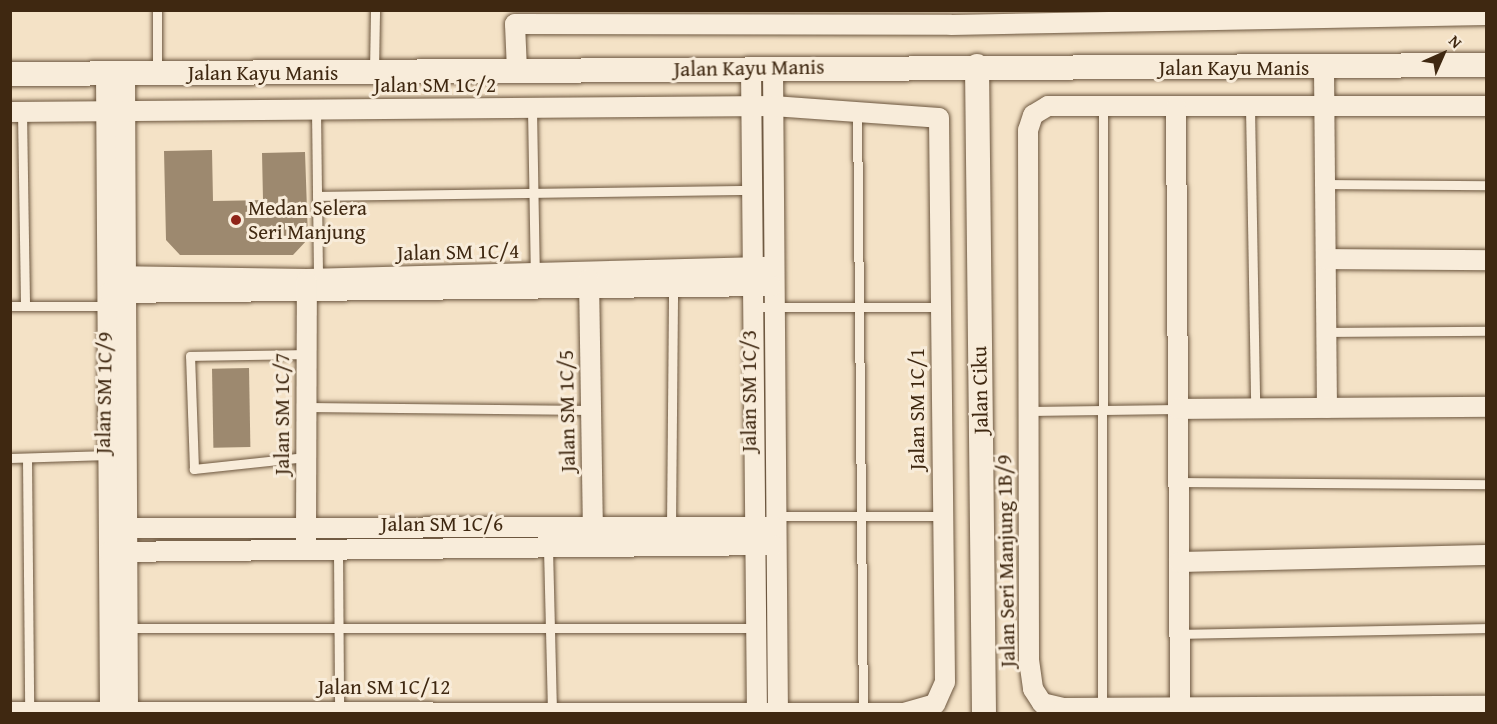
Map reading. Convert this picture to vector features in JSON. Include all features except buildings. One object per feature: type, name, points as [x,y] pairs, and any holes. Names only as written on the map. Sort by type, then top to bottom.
[{"type":"street","points":[[516,70],[515,17],[1486,15]]},
{"type":"street","name":"Jalan Kayu Manis","points":[[10,74],[374,73],[977,66],[1324,68],[1486,65]]},
{"type":"street","name":"Jalan Ciku","points":[[977,66],[984,714]]},
{"type":"street","name":"Jalan SM 1C/3","points":[[762,68],[773,106],[763,308],[765,529],[778,713]]},
{"type":"street","name":"Jalan SM 1C/3","points":[[762,68],[752,108],[753,190],[763,277]]},
{"type":"street","points":[[1324,68],[1327,408]]},
{"type":"street","name":"Jalan SM 1C/9","points":[[116,74],[106,110],[109,455],[119,528]]},
{"type":"street","name":"Jalan SM 1C/9","points":[[116,74],[126,111],[130,292],[119,528],[119,712]]},
{"type":"street","name":"Jalan SM 1C/1","points":[[752,108],[773,106],[857,110],[939,118],[943,694],[924,711],[757,713]]},
{"type":"street","name":"Jalan Seri Manjung 1B/9","points":[[1103,107],[1048,106],[1033,116],[1028,130],[1033,689],[1042,703],[1102,708],[1486,706]]},
{"type":"street","points":[[1103,107],[1486,106]]},
{"type":"street","points":[[1176,107],[1180,708]]},
{"type":"street","name":"Jalan SM 1C/2","points":[[16,112],[752,108]]},
{"type":"street","points":[[1326,259],[1486,260]]},
{"type":"street","name":"Jalan SM 1C/4","points":[[313,287],[535,275],[589,282],[674,288],[763,277]]},
{"type":"street","name":"Jalan SM 1C/4","points":[[109,292],[763,277]]},
{"type":"street","name":"Jalan SM 1C/5","points":[[589,282],[593,538]]},
{"type":"street","name":"Jalan SM 1C/7","points":[[306,549],[306,354],[313,287]]},
{"type":"street","points":[[1178,408],[1486,407]]},
{"type":"street","name":"Jalan SM 1C/6","points":[[119,528],[306,526],[593,538],[765,529]]},
{"type":"street","name":"Jalan SM 1C/6","points":[[119,552],[548,548],[593,538],[671,528],[765,529]]},
{"type":"street","name":"Jalan SM 1C/3","points":[[757,713],[756,628],[765,529]]},
{"type":"street","name":"Jalan SM 1C/9","points":[[119,552],[128,628],[119,712]]},
{"type":"street","points":[[1179,562],[1486,555]]},
{"type":"street","name":"Jalan SM 1C/12","points":[[20,712],[757,713]]},
{"type":"lane","points":[[157,10],[157,74]]},
{"type":"lane","points":[[374,73],[375,10]]},
{"type":"lane","points":[[1250,106],[1255,408]]},
{"type":"lane","points":[[1102,708],[1103,107]]},
{"type":"lane","points":[[532,109],[535,275]]},
{"type":"lane","points":[[313,287],[317,196],[316,110]]},
{"type":"lane","points":[[857,110],[858,516],[863,713]]},
{"type":"lane","points":[[16,112],[25,306]]},
{"type":"lane","points":[[1325,184],[1486,185]]},
{"type":"lane","points":[[317,196],[533,191],[753,190]]},
{"type":"lane","points":[[671,528],[674,288]]},
{"type":"lane","points":[[10,306],[25,306],[109,292],[130,292]]},
{"type":"lane","points":[[763,308],[940,307]]},
{"type":"lane","points":[[1327,332],[1486,331]]},
{"type":"lane","points":[[306,354],[190,356],[194,469],[306,457]]},
{"type":"lane","points":[[306,407],[591,410]]},
{"type":"lane","points":[[1029,411],[1178,408]]},
{"type":"lane","points":[[10,458],[109,455]]},
{"type":"lane","points":[[20,712],[27,458]]},
{"type":"lane","points":[[1179,482],[1486,484]]},
{"type":"lane","points":[[765,529],[858,516],[941,516]]},
{"type":"lane","points":[[548,548],[552,712]]},
{"type":"lane","points":[[338,549],[339,711]]},
{"type":"lane","points":[[128,628],[338,626],[756,628]]},
{"type":"lane","points":[[1179,634],[1486,628]]},
{"type":"place","name":"Medan Selera Seri Manjung","points":[[236,220]]}]
